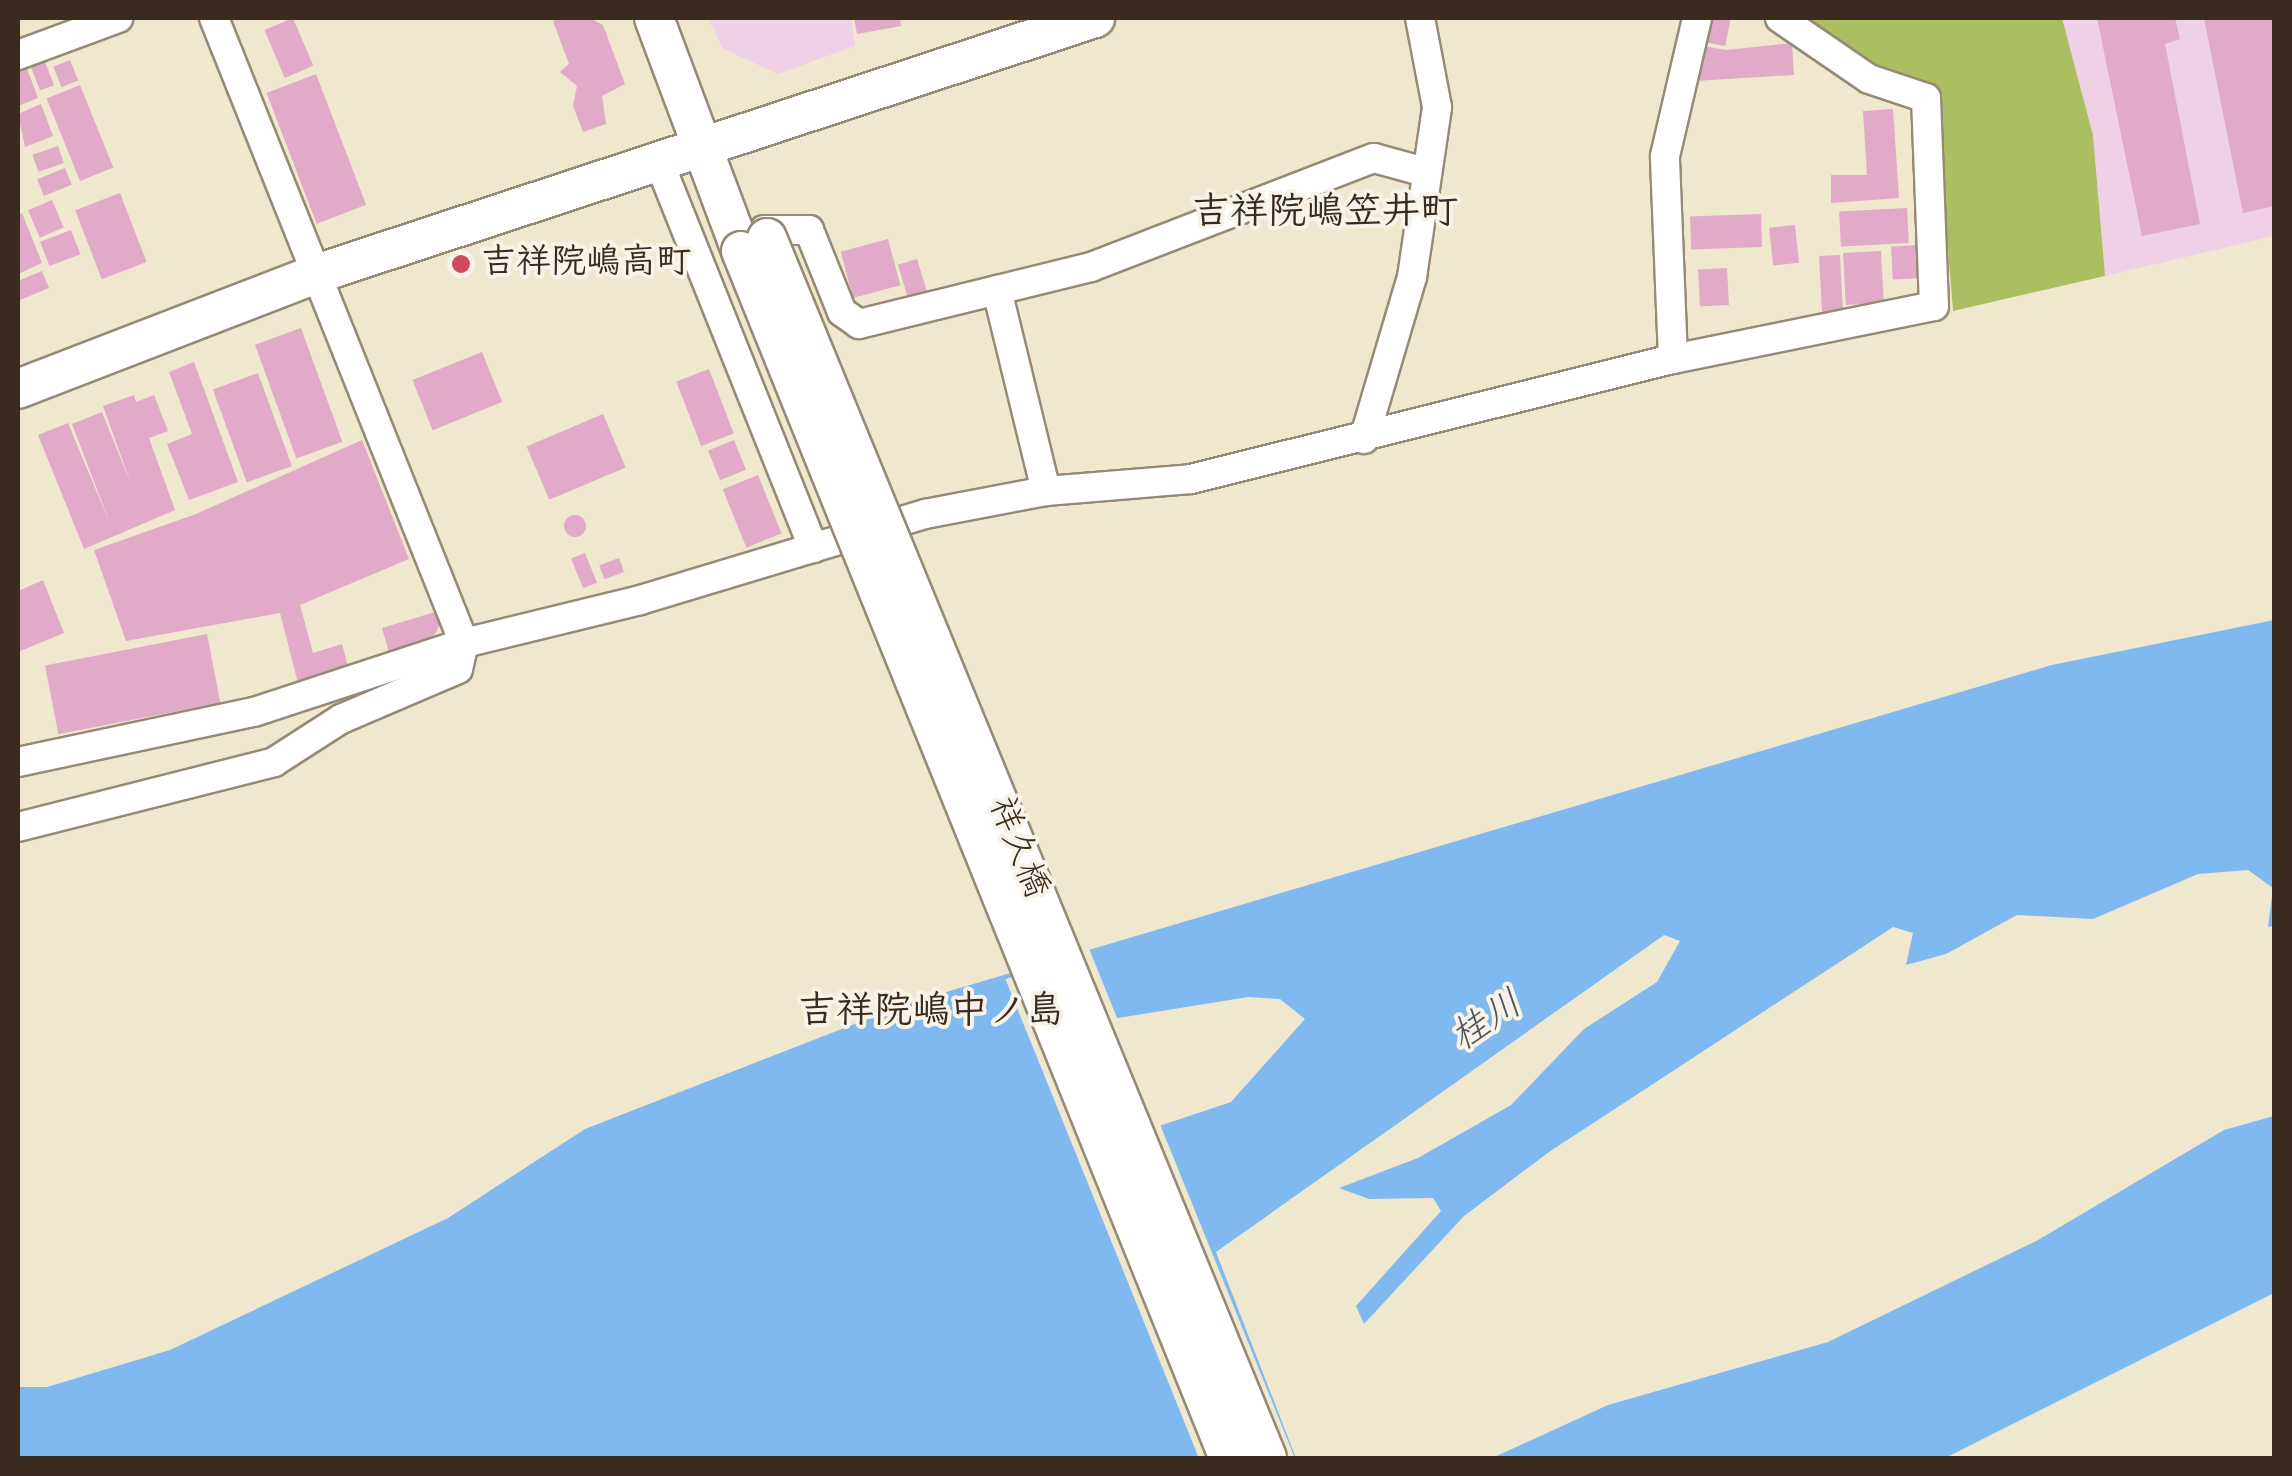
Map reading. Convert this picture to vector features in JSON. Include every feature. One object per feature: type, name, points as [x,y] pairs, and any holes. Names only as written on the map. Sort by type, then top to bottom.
[{"type":"street","points":[[18,56],[118,18]]},
{"type":"street","points":[[18,827],[274,762],[341,719],[458,669],[464,643],[214,18]]},
{"type":"street","points":[[654,18],[699,146],[757,240],[809,230],[842,312],[859,324],[1091,267],[1374,158],[1426,172]]},
{"type":"street","points":[[18,389],[319,273],[1095,18]]},
{"type":"street","points":[[1364,439],[1412,277],[1437,107],[1420,18]]},
{"type":"street","points":[[1673,359],[1666,156],[1697,18]]},
{"type":"street","points":[[18,762],[254,712],[464,643],[925,514],[1046,492],[1191,479],[1673,359],[1934,306],[1926,98],[1870,78],[1780,18]]},
{"type":"street","points":[[659,162],[813,548]]},
{"type":"street","name":"祥久橋","points":[[757,240],[1229,1458]]},
{"type":"street","name":"祥久橋","points":[[757,240],[1268,1458]]},
{"type":"street","points":[[997,290],[1046,492]]},
{"type":"shaded area","points":[[709,18],[851,18],[855,46],[778,74],[722,48]]},
{"type":"shaded area","points":[[2062,18],[2274,18],[2274,236],[2105,276],[2093,135]]},
{"type":"green space","points":[[1803,18],[2062,18],[2093,135],[2105,276],[1953,311],[1935,88],[1866,62]]},
{"type":"water","name":"桂川","points":[[2274,620],[2274,926],[2268,927],[2273,888],[2248,870],[2198,874],[2093,919],[2017,915],[1946,954],[1906,965],[1913,933],[1893,927],[1549,1152],[1464,1216],[1364,1324],[1356,1306],[1441,1211],[1433,1198],[1369,1199],[1339,1188],[1418,1158],[1511,1105],[1584,1029],[1657,982],[1680,941],[1664,935],[1216,1252],[1296,1458],[18,1458],[18,1387],[47,1387],[170,1350],[448,1218],[585,1129],[906,1004],[2052,665]],"holes":[[[1248,997],[1280,999],[1305,1019],[1231,1102],[1159,1126],[1112,1019]]]},
{"type":"water","points":[[2274,1116],[2274,1293],[1945,1458],[1492,1458],[1608,1405],[1828,1342],[2038,1240],[2224,1130]]},
{"type":"pier","points":[[1088,946],[1295,1458],[1199,1458],[1005,979]]},
{"type":"building","points":[[293,18],[313,66],[285,78],[264,30]]},
{"type":"building","points":[[590,18],[603,25],[625,84],[602,96],[606,124],[583,132],[573,106],[577,86],[560,72],[569,64],[553,21]]},
{"type":"building","points":[[854,18],[900,18],[901,26],[857,34]]},
{"type":"building","points":[[1708,18],[1731,18],[1725,46],[1703,42]]},
{"type":"building","points":[[2097,18],[2175,18],[2180,39],[2165,44],[2200,224],[2142,236]]},
{"type":"building","points":[[2204,18],[2274,18],[2274,206],[2243,213]]},
{"type":"building","points":[[1792,43],[1794,75],[1695,81],[1703,46],[1726,50]]},
{"type":"building","points":[[44,59],[54,85],[40,91],[30,64]]},
{"type":"building","points":[[70,60],[78,80],[62,87],[53,67]]},
{"type":"building","points":[[26,66],[38,98],[18,106],[18,70]]},
{"type":"building","points":[[316,74],[366,205],[317,224],[267,93]]},
{"type":"building","points":[[80,85],[113,168],[80,181],[47,98]]},
{"type":"building","points":[[41,104],[53,136],[25,147],[18,114]]},
{"type":"building","points":[[1893,109],[1899,198],[1831,203],[1831,175],[1867,175],[1863,111]]},
{"type":"building","points":[[58,146],[64,163],[38,172],[32,155]]},
{"type":"building","points":[[65,168],[72,185],[44,196],[37,179]]},
{"type":"building","points":[[120,193],[147,262],[102,279],[75,210]]},
{"type":"building","points":[[52,200],[64,228],[40,238],[28,210]]},
{"type":"building","points":[[1907,208],[1909,243],[1841,247],[1839,212]]},
{"type":"building","points":[[22,213],[42,263],[18,274],[18,215]]},
{"type":"building","points":[[1761,214],[1762,247],[1691,249],[1690,216]]},
{"type":"building","points":[[1795,225],[1799,263],[1773,266],[1769,228]]},
{"type":"building","points":[[71,230],[80,254],[50,266],[40,242]]},
{"type":"building","points":[[888,239],[900,285],[853,298],[841,252]]},
{"type":"building","points":[[1920,245],[1922,278],[1893,279],[1891,247]]},
{"type":"building","points":[[1881,251],[1884,303],[1846,305],[1843,253]]},
{"type":"building","points":[[1840,255],[1843,313],[1822,314],[1819,256]]},
{"type":"building","points":[[917,259],[927,292],[908,297],[898,265]]},
{"type":"building","points":[[1727,268],[1729,305],[1700,306],[1698,270]]},
{"type":"building","points":[[42,271],[49,288],[20,300],[18,281]]},
{"type":"building","points":[[301,328],[342,442],[296,458],[255,345]]},
{"type":"building","points":[[482,352],[502,402],[433,430],[412,380]]},
{"type":"building","points":[[194,362],[238,482],[189,500],[167,444],[192,434],[169,372]]},
{"type":"building","points":[[709,369],[734,433],[701,446],[676,382]]},
{"type":"building","points":[[258,373],[292,466],[247,482],[213,389]]},
{"type":"building","points":[[134,395],[136,402],[154,395],[168,431],[149,438],[175,510],[84,549],[38,435],[68,423],[111,526],[72,424],[102,412],[131,484],[103,406]]},
{"type":"building","points":[[603,414],[626,467],[549,500],[527,446]]},
{"type":"building","points":[[362,440],[409,559],[300,605],[313,653],[342,644],[348,666],[298,683],[280,613],[126,641],[94,550],[196,514]]},
{"type":"building","points":[[734,440],[746,470],[720,480],[708,450]]},
{"type":"building","points":[[758,475],[782,533],[746,548],[723,489]]},
{"type":"building","points":[[575,515],[583,518],[583,534],[575,537],[567,534],[564,526],[567,518]]},
{"type":"building","points":[[585,553],[597,583],[583,588],[571,559]]},
{"type":"building","points":[[619,558],[624,572],[604,579],[599,565]]},
{"type":"building","points":[[43,580],[64,633],[18,652],[18,591]]},
{"type":"building","points":[[435,612],[440,625],[430,643],[390,656],[382,628]]},
{"type":"building","points":[[207,634],[220,703],[58,734],[45,665]]},
{"type":"place","name":"吉祥院嶋高町","points":[[461,264]]},
{"type":"district","name":"吉祥院嶋笠井町","points":[[1325,215]]},
{"type":"district","name":"吉祥院嶋中ノ島","points":[[931,1014]]}]
